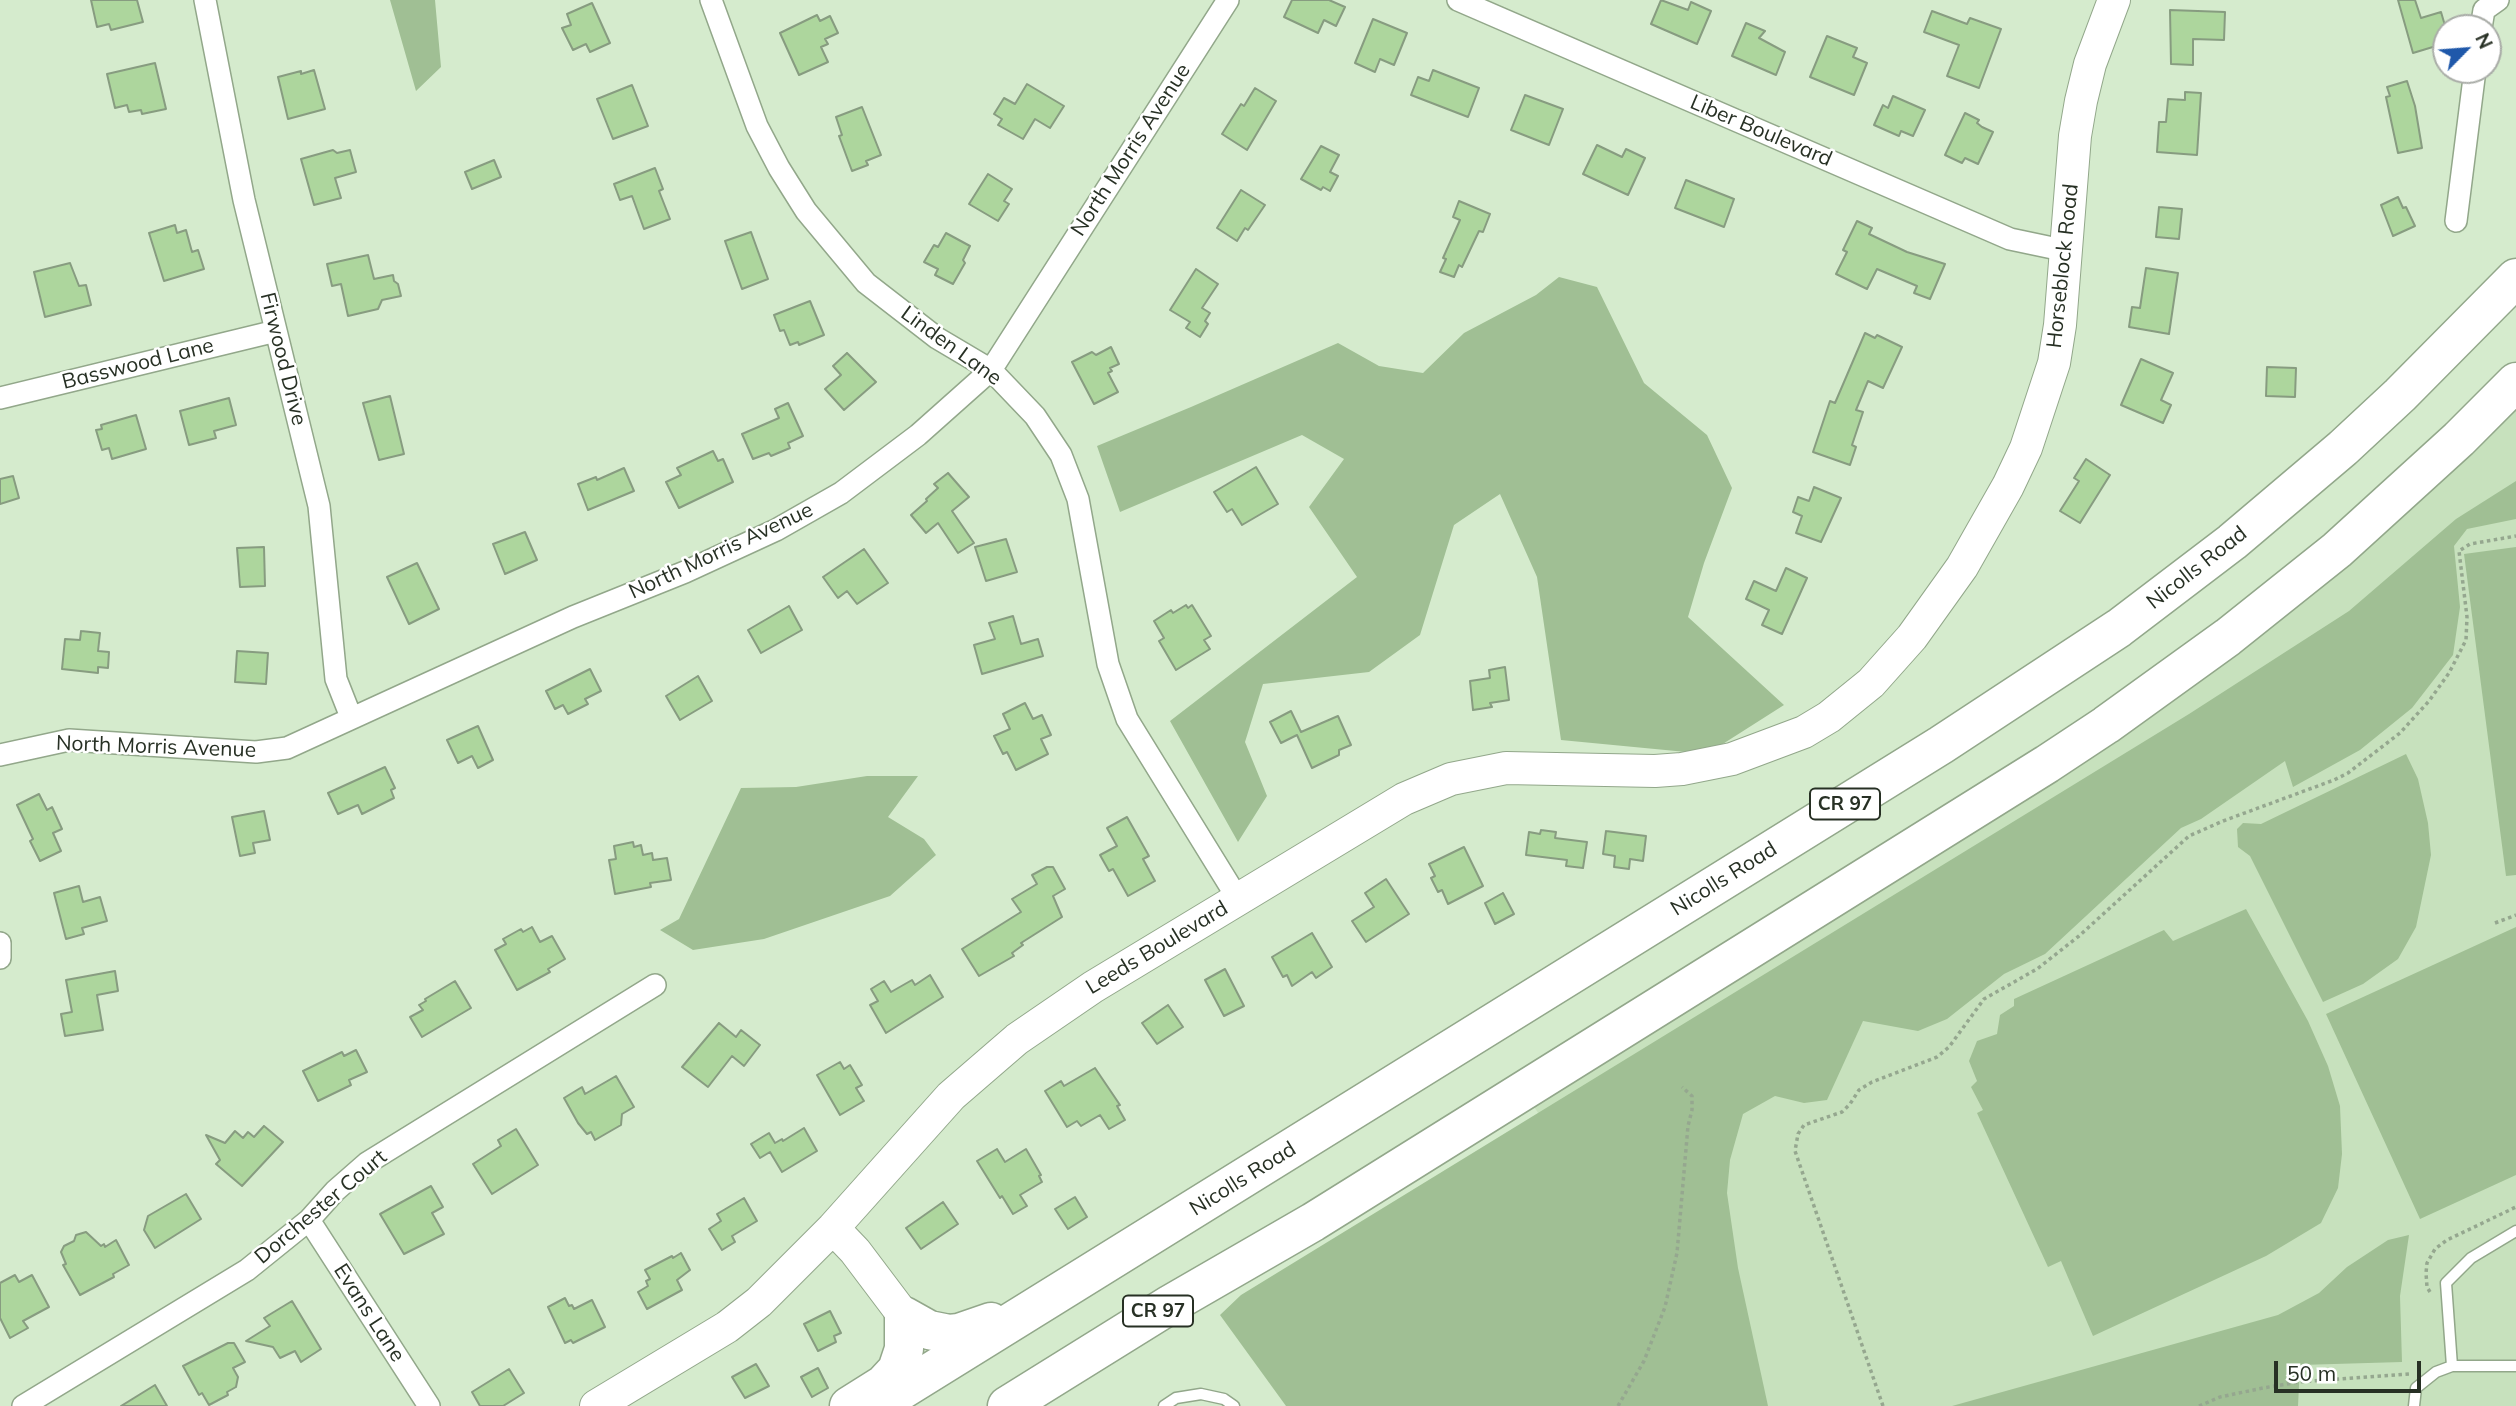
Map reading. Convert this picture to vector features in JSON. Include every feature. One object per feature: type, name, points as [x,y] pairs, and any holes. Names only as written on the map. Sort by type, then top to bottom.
[{"type":"highway","name":"Nicolls Road","points":[[876,1406],[1952,737],[2119,628],[2232,542],[2343,448],[2400,395],[2516,278]]},
{"type":"highway","name":"CR 97","points":[[1007,1406],[1171,1304],[1313,1222],[2116,718],[2228,637],[2337,550],[2459,439],[2516,382]]},
{"type":"highway","points":[[1039,1406],[1178,1317],[1313,1222]]},
{"type":"highway","points":[[849,1406],[884,1384],[897,1370],[904,1349],[904,1316],[929,1330],[949,1334],[960,1333],[989,1322],[1016,1320]]},
{"type":"street","name":"Firwood Drive","points":[[205,0],[244,200],[319,506],[336,679],[351,718]]},
{"type":"street","name":"Linden Lane","points":[[711,0],[757,126],[806,211],[866,284],[937,338],[991,370],[1035,416],[1061,455],[1078,499],[1108,664],[1127,719],[1238,899]]},
{"type":"street","name":"North Morris Avenue","points":[[0,755],[69,740],[256,752],[287,748],[573,617],[685,572],[776,530],[841,494],[918,435],[991,370],[1228,0]]},
{"type":"street","name":"Liber Boulevard","points":[[1458,0],[2010,239],[2067,251]]},
{"type":"street","name":"Horseblock Road","points":[[1829,717],[1871,683],[1912,637],[1962,567],[2008,486],[2026,448],[2054,363],[2067,251],[2075,136],[2081,101],[2090,64],[2114,0]]},
{"type":"street","points":[[2483,14],[2484,10],[2498,0]]},
{"type":"street","points":[[2456,221],[2473,84]]},
{"type":"street","name":"Basswood Lane","points":[[0,398],[276,331]]},
{"type":"street","name":"Leeds Boulevard","points":[[596,1406],[727,1327],[759,1302],[833,1228],[951,1096],[1037,1024],[1093,986],[1404,799],[1451,779],[1506,768],[1655,772],[1682,769],[1732,759],[1760,750],[1804,732],[1829,717]]},
{"type":"street","points":[[0,943],[0,958]]},
{"type":"street","name":"Dorchester Court","points":[[23,1406],[247,1270],[309,1220],[335,1191],[367,1163],[655,985]]},
{"type":"street","name":"Evans Lane","points":[[309,1220],[429,1406]]},
{"type":"street","points":[[833,1228],[855,1251],[904,1316]]},
{"type":"lane","points":[[2452,1366],[2446,1283],[2471,1258],[2516,1231]]},
{"type":"lane","points":[[2414,1406],[2416,1388],[2436,1372],[2452,1366],[2516,1366]]},
{"type":"lane","points":[[1164,1406],[1176,1398],[1201,1394],[1224,1399],[1234,1406]]},
{"type":"path","points":[[1883,1406],[1795,1151],[1798,1134],[1804,1125],[1842,1112],[1859,1090],[1872,1082],[1937,1057],[1949,1047],[1984,999],[2030,974],[2079,936],[2189,836],[2334,780],[2348,773],[2400,733],[2436,691],[2466,640],[2467,617],[2459,551],[2470,544],[2516,536]]},
{"type":"path","points":[[2495,923],[2516,915]]},
{"type":"path","points":[[1618,1406],[1644,1361],[1665,1307],[1677,1253],[1688,1126],[1692,1110],[1692,1096],[1682,1087]]},
{"type":"path","points":[[2199,1406],[2220,1397],[2298,1382],[2436,1372]]},
{"type":"shaded area","points":[[390,0],[435,0],[441,67],[416,91]]},
{"type":"shaded area","points":[[1559,277],[1597,287],[1644,383],[1707,435],[1732,488],[1704,563],[1688,617],[1784,705],[1707,754],[1561,740],[1537,577],[1500,494],[1454,525],[1420,635],[1369,672],[1263,684],[1245,742],[1267,796],[1238,842],[1170,721],[1357,577],[1309,507],[1344,459],[1302,435],[1120,512],[1097,446],[1338,343],[1379,366],[1423,373],[1464,333],[1536,295]]},
{"type":"shaded area","points":[[2516,382],[2516,1406],[1731,1406],[1523,1090],[2047,764]]},
{"type":"shaded area","points":[[2516,481],[2516,519],[2467,529],[2454,546],[2460,607],[2453,655],[2412,708],[2360,750],[2293,787],[2285,761],[2201,819],[2181,828],[2045,954],[2004,974],[1947,1019],[1918,1031],[1863,1021],[1827,1100],[1804,1103],[1775,1096],[1743,1114],[1730,1160],[1727,1193],[1738,1268],[1768,1406],[1286,1406],[1220,1315],[1241,1295],[2189,714],[2349,611],[2456,519]]},
{"type":"shaded area","points":[[2516,547],[2516,875],[2506,876],[2464,554]]},
{"type":"shaded area","points":[[2406,754],[2418,779],[2428,823],[2431,855],[2416,927],[2398,959],[2363,984],[2323,1002],[2250,856],[2238,847],[2237,829],[2243,823],[2261,824]]},
{"type":"shaded area","points":[[867,776],[918,776],[888,817],[924,839],[936,855],[890,896],[764,939],[693,950],[660,930],[679,919],[741,788],[796,787]]},
{"type":"shaded area","points":[[2246,909],[2308,1021],[2328,1066],[2340,1106],[2342,1154],[2338,1188],[2321,1223],[2266,1256],[2093,1336],[2061,1261],[2048,1267],[1977,1113],[1983,1110],[1971,1087],[1977,1081],[1969,1061],[1977,1041],[1997,1034],[2000,1015],[2014,1006],[2014,999],[2164,930],[2173,941]]},
{"type":"shaded area","points":[[2516,927],[2516,1175],[2420,1219],[2326,1014]]},
{"type":"shaded area","points":[[2409,1235],[2400,1296],[2402,1362],[2300,1365],[2298,1406],[1952,1406],[2278,1315],[2319,1293],[2347,1267],[2388,1240]]},
{"type":"building","points":[[91,0],[137,0],[143,22],[111,30],[109,24],[97,27]]},
{"type":"building","points":[[1292,0],[1329,0],[1345,7],[1336,26],[1324,20],[1318,33],[1284,17]]},
{"type":"building","points":[[1661,0],[1688,10],[1691,2],[1711,11],[1697,44],[1651,24]]},
{"type":"building","points":[[2398,0],[2415,0],[2421,18],[2432,15],[2432,47],[2413,53]]},
{"type":"building","points":[[592,3],[610,43],[590,52],[586,44],[573,50],[562,28],[571,25],[567,14]]},
{"type":"building","points":[[2170,10],[2225,12],[2224,40],[2193,39],[2193,65],[2171,64]]},
{"type":"building","points":[[1932,11],[1967,24],[1970,18],[2001,29],[1979,88],[1947,76],[1959,45],[1924,32]]},
{"type":"building","points":[[817,15],[820,21],[830,16],[838,33],[825,39],[828,44],[821,47],[828,62],[799,75],[780,33]]},
{"type":"building","points":[[1373,19],[1407,33],[1394,65],[1380,59],[1375,72],[1355,63]]},
{"type":"building","points":[[1746,23],[1765,31],[1759,38],[1785,52],[1776,75],[1732,56]]},
{"type":"building","points":[[1827,36],[1857,48],[1853,57],[1867,63],[1854,95],[1810,77]]},
{"type":"building","points":[[155,63],[166,109],[142,114],[141,110],[129,112],[127,105],[115,108],[107,74]]},
{"type":"building","points":[[314,70],[325,109],[288,119],[278,77]]},
{"type":"building","points":[[1433,70],[1479,88],[1468,117],[1411,95],[1418,77],[1429,81]]},
{"type":"building","points":[[2407,81],[2415,106],[2422,148],[2398,153],[2386,97],[2390,96],[2387,87]]},
{"type":"building","points":[[1027,84],[1064,106],[1050,128],[1035,119],[1023,139],[998,125],[1002,119],[994,114],[1004,98],[1015,104]]},
{"type":"building","points":[[632,85],[648,126],[613,139],[597,99]]},
{"type":"building","points":[[1255,88],[1276,101],[1247,150],[1222,134]]},
{"type":"building","points":[[2185,92],[2201,93],[2197,155],[2157,152],[2159,122],[2166,122],[2168,99],[2185,100]]},
{"type":"building","points":[[1525,95],[1563,109],[1549,145],[1511,130]]},
{"type":"building","points":[[1893,96],[1925,110],[1913,136],[1901,131],[1899,136],[1874,125],[1883,105],[1888,108]]},
{"type":"building","points":[[862,107],[881,155],[866,161],[868,165],[852,171],[839,136],[842,135],[836,117]]},
{"type":"building","points":[[1965,113],[1993,132],[1978,164],[1965,158],[1962,163],[1945,155]]},
{"type":"building","points":[[1597,145],[1622,157],[1626,149],[1645,158],[1628,195],[1583,174]]},
{"type":"building","points":[[1321,146],[1339,155],[1330,172],[1338,176],[1330,191],[1323,187],[1321,190],[1301,179]]},
{"type":"building","points":[[333,150],[337,153],[350,150],[356,172],[335,178],[341,198],[314,205],[301,159]]},
{"type":"building","points":[[494,160],[501,177],[472,189],[465,172]]},
{"type":"building","points":[[655,168],[663,189],[659,191],[670,219],[644,229],[632,196],[620,200],[614,184]]},
{"type":"building","points":[[988,174],[1012,189],[1004,201],[1009,204],[998,221],[969,204]]},
{"type":"building","points":[[1686,180],[1734,199],[1724,227],[1675,208]]},
{"type":"building","points":[[1241,190],[1265,205],[1237,241],[1217,228]]},
{"type":"building","points":[[2398,197],[2415,226],[2393,236],[2381,205]]},
{"type":"building","points":[[1459,201],[1490,214],[1483,232],[1479,231],[1462,267],[1459,265],[1454,277],[1440,272],[1446,259],[1443,258],[1460,220],[1453,217]]},
{"type":"building","points":[[2159,207],[2182,209],[2179,239],[2156,237]]},
{"type":"building","points":[[1857,221],[1872,228],[1869,234],[1907,252],[1945,264],[1930,299],[1914,293],[1917,286],[1877,269],[1867,289],[1836,274],[1847,252],[1843,250]]},
{"type":"building","points":[[175,225],[177,233],[186,230],[192,252],[198,250],[204,269],[164,281],[149,233]]},
{"type":"building","points":[[751,232],[768,279],[742,289],[725,241]]},
{"type":"building","points":[[946,233],[970,246],[963,260],[965,263],[953,284],[935,275],[938,269],[924,262],[934,245],[938,247]]},
{"type":"building","points":[[368,255],[374,279],[393,275],[401,296],[382,300],[378,309],[348,316],[341,284],[332,286],[327,264]]},
{"type":"building","points":[[70,263],[79,286],[86,285],[91,305],[45,317],[34,272]]},
{"type":"building","points":[[2146,268],[2178,273],[2169,334],[2129,327],[2132,307],[2140,308]]},
{"type":"building","points":[[1196,269],[1218,284],[1202,308],[1210,313],[1205,321],[1208,324],[1200,337],[1186,328],[1190,322],[1170,310]]},
{"type":"building","points":[[810,301],[824,335],[799,345],[798,342],[790,345],[784,330],[780,331],[774,315]]},
{"type":"building","points":[[1865,333],[1875,338],[1877,335],[1902,347],[1883,388],[1868,381],[1856,410],[1863,412],[1852,445],[1856,447],[1850,465],[1813,452],[1830,401],[1835,403]]},
{"type":"building","points":[[1111,347],[1119,364],[1110,368],[1112,371],[1108,373],[1118,392],[1094,404],[1072,362],[1092,352],[1096,355]]},
{"type":"building","points":[[847,353],[876,382],[844,410],[825,389],[841,375],[833,366]]},
{"type":"building","points":[[2141,359],[2173,373],[2161,400],[2171,405],[2163,423],[2121,405]]},
{"type":"building","points":[[2267,367],[2296,368],[2295,397],[2266,396]]},
{"type":"building","points":[[390,396],[404,454],[379,460],[363,403]]},
{"type":"building","points":[[229,398],[236,425],[214,431],[216,438],[189,445],[180,411]]},
{"type":"building","points":[[788,403],[803,436],[788,443],[790,448],[771,456],[769,453],[753,459],[742,434],[779,418],[775,409]]},
{"type":"building","points":[[136,415],[146,449],[112,459],[109,448],[102,450],[96,430],[102,429],[101,425]]},
{"type":"building","points":[[713,451],[718,461],[723,459],[733,482],[679,508],[666,482],[681,475],[677,468]]},
{"type":"building","points":[[2086,459],[2110,475],[2080,523],[2060,511],[2079,481],[2074,478]]},
{"type":"building","points":[[1256,467],[1278,504],[1242,525],[1232,509],[1227,512],[1214,492]]},
{"type":"building","points":[[624,468],[634,491],[588,510],[578,484],[596,477],[597,480]]},
{"type":"building","points":[[948,473],[969,497],[952,511],[974,543],[958,553],[938,523],[926,533],[911,515],[938,488],[934,484]]},
{"type":"building","points":[[13,476],[19,498],[0,504],[0,479]]},
{"type":"building","points":[[1814,487],[1841,498],[1821,542],[1796,533],[1802,516],[1793,512],[1798,497],[1809,501]]},
{"type":"building","points":[[525,532],[537,560],[505,574],[493,544]]},
{"type":"building","points":[[1006,539],[1017,572],[986,581],[975,547]]},
{"type":"building","points":[[264,547],[265,586],[240,587],[237,548]]},
{"type":"building","points":[[864,549],[888,583],[857,604],[847,591],[838,598],[823,577]]},
{"type":"building","points":[[417,563],[439,609],[409,624],[387,577]]},
{"type":"building","points":[[1786,568],[1807,578],[1782,634],[1762,625],[1769,610],[1746,599],[1754,581],[1776,591]]},
{"type":"building","points":[[1186,605],[1188,608],[1192,605],[1211,636],[1204,640],[1210,649],[1176,670],[1159,641],[1164,638],[1154,621],[1171,610],[1173,613]]},
{"type":"building","points":[[789,606],[802,630],[761,653],[748,630]]},
{"type":"building","points":[[1013,616],[1021,644],[1038,639],[1043,656],[982,674],[974,645],[995,639],[989,623]]},
{"type":"building","points":[[81,631],[100,633],[98,651],[109,652],[108,668],[98,667],[98,673],[62,669],[65,639],[80,640]]},
{"type":"building","points":[[237,651],[268,653],[266,684],[235,682]]},
{"type":"building","points":[[1505,667],[1509,700],[1490,703],[1492,707],[1473,710],[1470,681],[1490,678],[1489,670]]},
{"type":"building","points":[[590,669],[601,691],[585,699],[588,704],[568,714],[563,705],[555,709],[546,691]]},
{"type":"building","points":[[698,676],[712,701],[680,720],[666,696]]},
{"type":"building","points":[[1025,703],[1033,719],[1042,715],[1051,735],[1041,739],[1048,754],[1016,770],[1007,752],[1003,754],[994,736],[1010,729],[1003,714]]},
{"type":"building","points":[[1291,711],[1301,732],[1338,716],[1351,745],[1339,750],[1339,755],[1312,768],[1297,735],[1281,743],[1270,722]]},
{"type":"building","points":[[478,726],[493,760],[478,768],[472,756],[458,763],[447,740]]},
{"type":"building","points":[[385,767],[395,788],[391,790],[394,798],[362,814],[358,805],[338,814],[328,793]]},
{"type":"building","points":[[39,794],[47,810],[52,807],[62,829],[53,833],[61,851],[40,861],[17,805]]},
{"type":"building","points":[[264,811],[270,840],[253,843],[255,853],[240,856],[232,817]]},
{"type":"building","points":[[1127,817],[1149,856],[1143,859],[1155,881],[1128,896],[1113,869],[1109,871],[1100,855],[1117,846],[1107,828]]},
{"type":"building","points":[[1541,830],[1556,832],[1555,838],[1587,842],[1583,868],[1566,866],[1567,860],[1526,855],[1529,832],[1540,834]]},
{"type":"building","points":[[1606,831],[1646,836],[1643,861],[1630,859],[1629,869],[1614,867],[1615,856],[1603,854]]},
{"type":"building","points":[[633,842],[634,847],[641,845],[643,855],[652,853],[653,860],[667,858],[671,880],[650,883],[651,887],[615,894],[609,860],[616,859],[614,846]]},
{"type":"building","points":[[1464,847],[1483,886],[1448,904],[1442,890],[1438,892],[1431,878],[1435,876],[1429,864]]},
{"type":"building","points":[[1047,867],[1053,867],[1065,889],[1053,896],[1062,917],[1021,943],[1023,945],[1012,953],[1014,956],[979,976],[962,949],[1021,912],[1012,899],[1037,884],[1032,875]]},
{"type":"building","points":[[1386,879],[1409,914],[1366,942],[1352,921],[1374,907],[1365,893]]},
{"type":"building","points":[[79,886],[83,902],[100,897],[107,921],[82,928],[84,934],[66,939],[54,893]]},
{"type":"building","points":[[1503,893],[1514,914],[1495,924],[1485,903]]},
{"type":"building","points":[[532,927],[540,942],[552,936],[565,959],[548,969],[550,972],[517,990],[495,950],[506,944],[503,939],[521,929],[523,932]]},
{"type":"building","points":[[1312,933],[1332,967],[1316,978],[1312,972],[1292,986],[1287,975],[1283,977],[1272,957]]},
{"type":"building","points":[[1225,969],[1244,1006],[1224,1016],[1205,980]]},
{"type":"building","points":[[115,971],[118,991],[97,995],[103,1030],[65,1036],[61,1014],[72,1012],[66,980]]},
{"type":"building","points":[[930,975],[943,997],[886,1033],[870,1005],[878,1001],[871,989],[884,981],[891,992],[912,980],[915,985]]},
{"type":"building","points":[[455,981],[471,1008],[422,1037],[410,1017],[423,1010],[419,1005],[426,1001],[425,999]]},
{"type":"building","points":[[1168,1005],[1183,1027],[1157,1044],[1142,1023]]},
{"type":"building","points":[[719,1023],[736,1037],[741,1030],[760,1045],[744,1066],[732,1056],[708,1087],[682,1067]]},
{"type":"building","points":[[356,1050],[367,1072],[349,1080],[351,1085],[318,1101],[303,1071],[342,1052],[344,1056]]},
{"type":"building","points":[[840,1062],[844,1069],[850,1065],[862,1085],[856,1088],[864,1101],[840,1115],[817,1075]]},
{"type":"building","points":[[1095,1068],[1120,1105],[1117,1106],[1125,1120],[1109,1129],[1100,1115],[1081,1126],[1077,1121],[1067,1127],[1045,1091],[1061,1081],[1064,1086]]},
{"type":"building","points":[[616,1076],[634,1107],[622,1114],[621,1125],[595,1140],[591,1132],[587,1134],[578,1123],[564,1098],[582,1087],[585,1094]]},
{"type":"building","points":[[264,1126],[283,1142],[242,1186],[216,1164],[220,1160],[206,1135],[225,1143],[235,1131],[243,1138],[248,1132],[254,1137]]},
{"type":"building","points":[[804,1128],[817,1151],[782,1172],[770,1152],[760,1158],[751,1144],[769,1133],[775,1143],[782,1139],[783,1141]]},
{"type":"building","points":[[516,1129],[538,1165],[492,1194],[473,1164],[501,1146],[498,1140]]},
{"type":"building","points":[[997,1149],[1005,1162],[1026,1149],[1041,1175],[1039,1176],[1042,1182],[1020,1195],[1027,1206],[1013,1214],[977,1161]]},
{"type":"building","points":[[431,1186],[443,1207],[432,1213],[444,1234],[404,1254],[380,1214]]},
{"type":"building","points":[[186,1194],[201,1219],[155,1248],[144,1230],[148,1216]]},
{"type":"building","points":[[1075,1197],[1087,1217],[1068,1229],[1055,1209]]},
{"type":"building","points":[[744,1198],[757,1221],[732,1236],[735,1242],[722,1250],[709,1229],[721,1221],[717,1214]]},
{"type":"building","points":[[943,1202],[958,1224],[921,1249],[906,1228]]},
{"type":"building","points":[[86,1232],[101,1246],[104,1244],[105,1247],[116,1240],[129,1265],[113,1274],[114,1277],[80,1295],[63,1265],[66,1264],[61,1252],[64,1246],[74,1241],[76,1235]]},
{"type":"building","points":[[681,1253],[690,1270],[677,1280],[682,1290],[647,1309],[638,1292],[648,1286],[646,1281],[650,1279],[645,1270]]},
{"type":"building","points":[[15,1275],[19,1282],[32,1275],[49,1307],[23,1321],[28,1328],[10,1338],[0,1318],[0,1283]]},
{"type":"building","points":[[565,1298],[574,1309],[592,1300],[605,1327],[573,1343],[571,1340],[565,1343],[548,1307]]},
{"type":"building","points":[[292,1301],[321,1349],[301,1362],[295,1351],[280,1358],[273,1347],[246,1341],[270,1326],[264,1318]]},
{"type":"building","points":[[830,1311],[841,1333],[834,1336],[836,1342],[818,1351],[804,1324]]},
{"type":"building","points":[[228,1343],[234,1343],[245,1362],[233,1368],[238,1377],[236,1387],[227,1392],[228,1395],[209,1405],[202,1393],[199,1395],[183,1366]]},
{"type":"building","points":[[756,1364],[769,1386],[745,1398],[732,1377]]},
{"type":"building","points":[[818,1368],[828,1388],[812,1397],[801,1377]]},
{"type":"building","points":[[509,1369],[524,1393],[503,1406],[480,1406],[472,1392]]},
{"type":"building","points":[[155,1385],[167,1406],[121,1406]]}]
